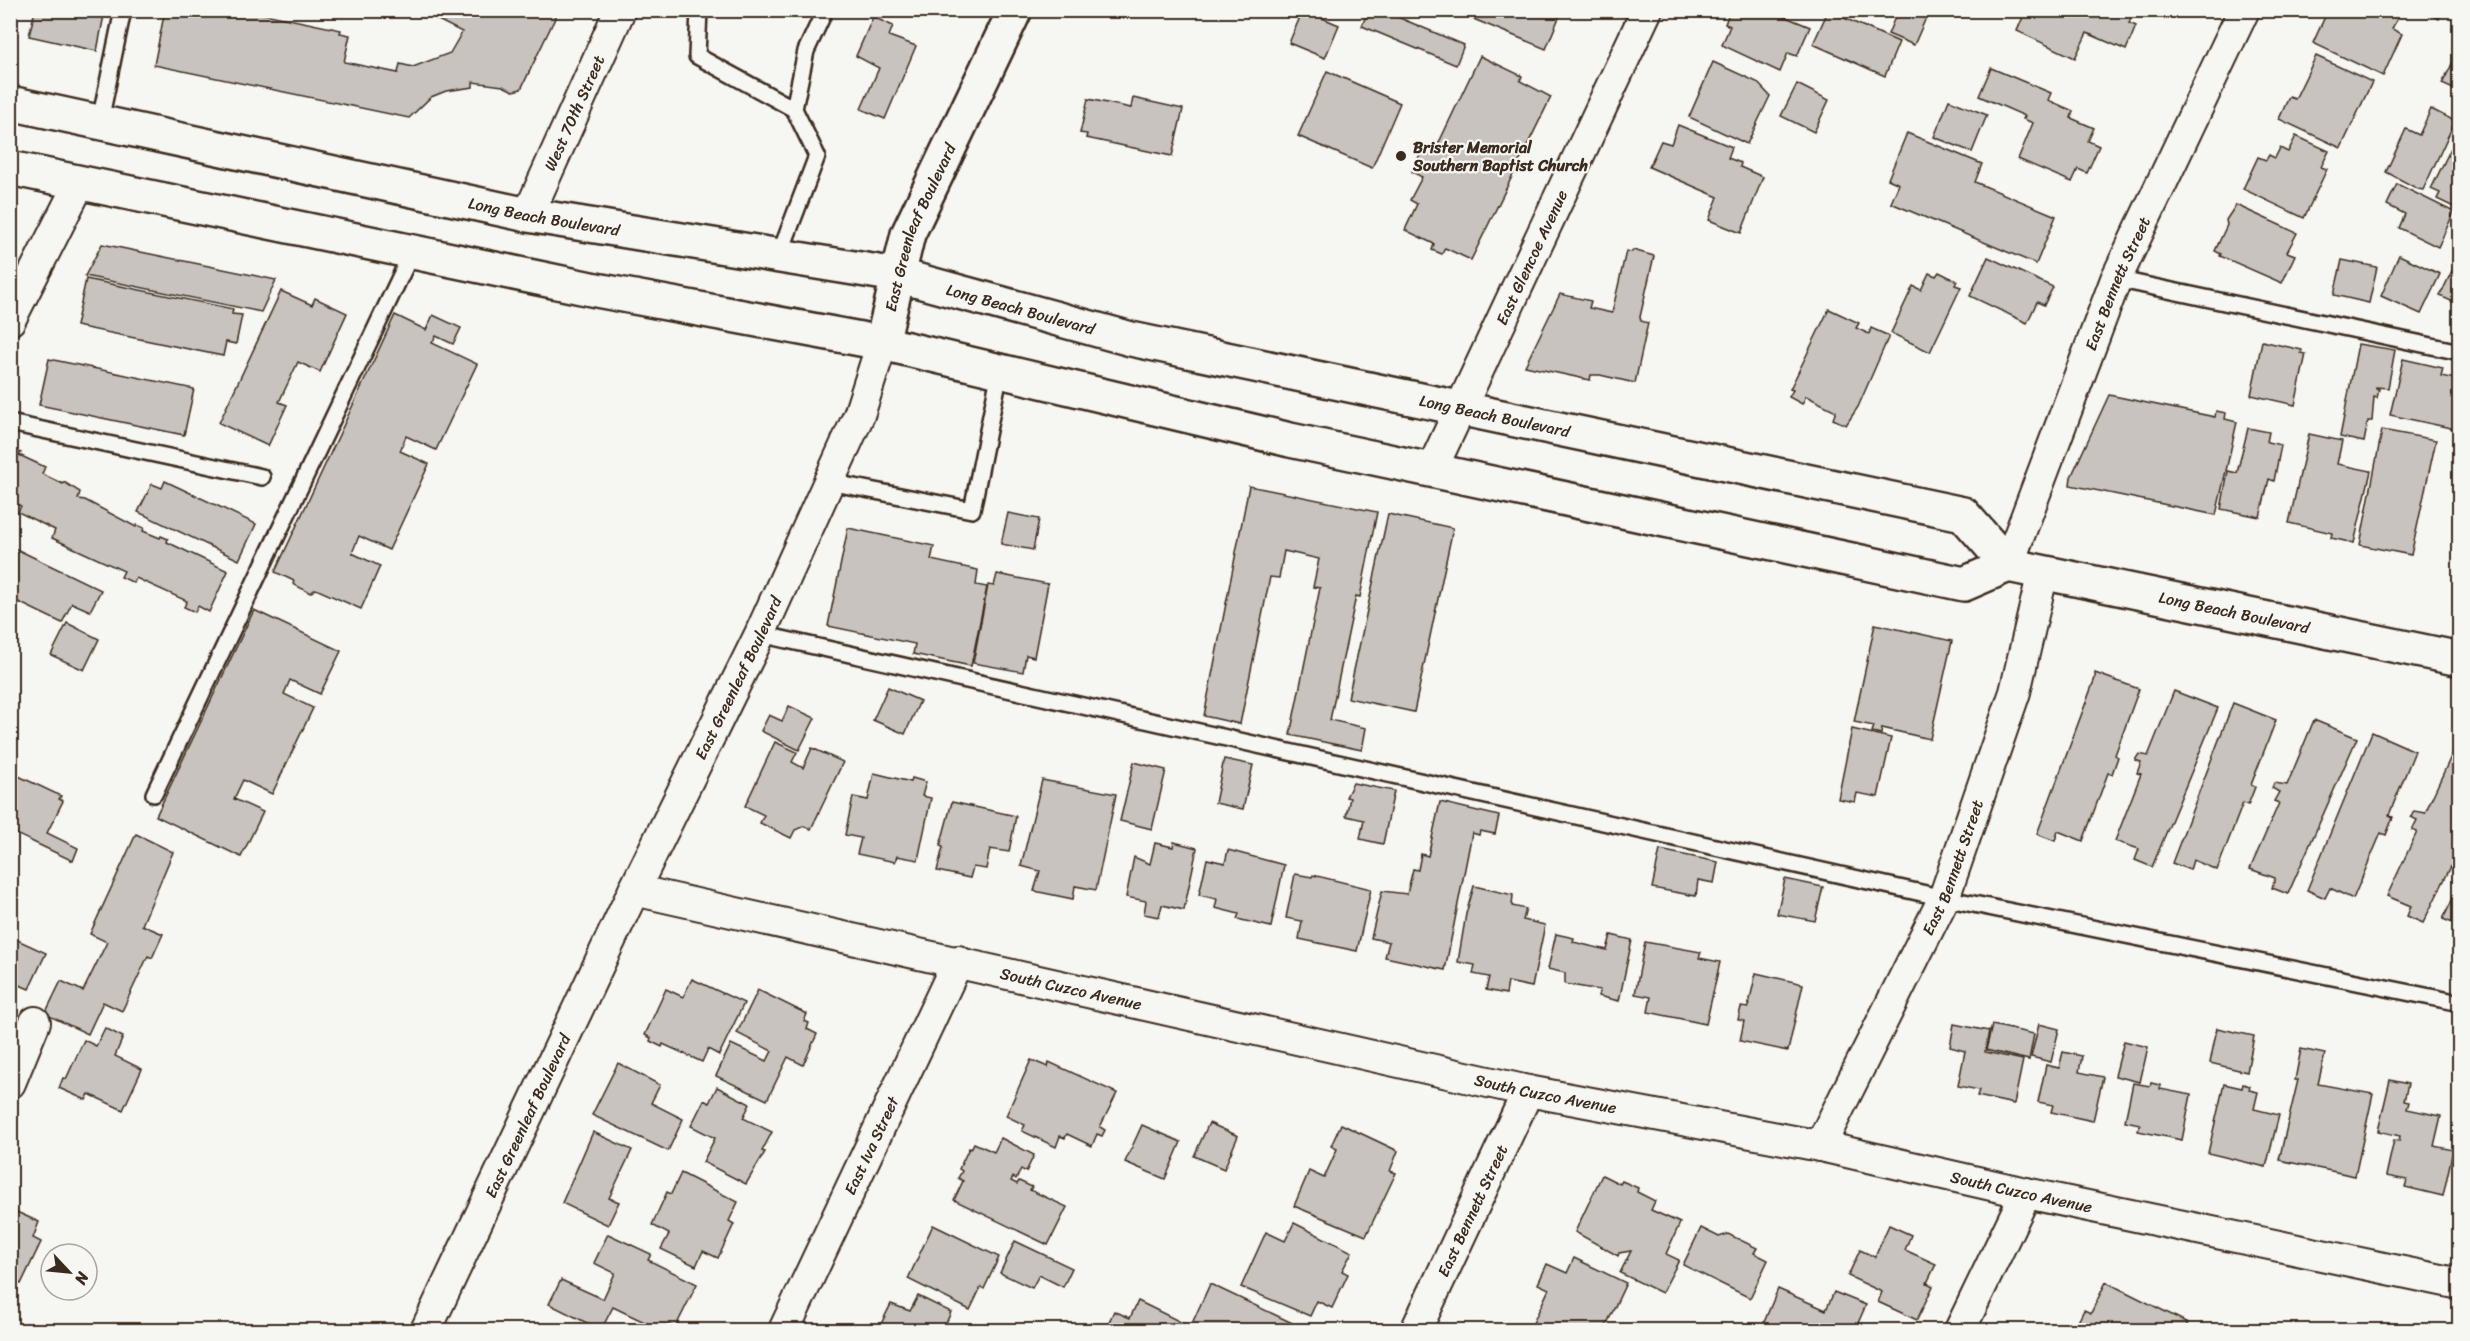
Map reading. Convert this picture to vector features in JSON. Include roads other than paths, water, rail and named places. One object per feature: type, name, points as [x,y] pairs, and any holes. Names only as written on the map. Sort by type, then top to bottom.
[{"type":"main road","name":"East Greenleaf Boulevard","points":[[882,343],[908,234],[1015,10]]},
{"type":"main road","name":"Long Beach Boulevard","points":[[10,103],[528,215],[897,274],[1131,339],[1963,514],[2008,565],[2460,659]]},
{"type":"main road","points":[[10,168],[602,291],[882,343],[1431,471],[1964,584],[2008,565]]},
{"type":"street","name":"West 70th Street","points":[[528,215],[620,10]]},
{"type":"street","name":"East Glencoe Avenue","points":[[1431,471],[1647,10]]},
{"type":"street","name":"East Bennett Street","points":[[2008,565],[2116,279],[2244,10]]},
{"type":"street","points":[[10,321],[80,182]]},
{"type":"street","name":"East Greenleaf Boulevard","points":[[426,1330],[634,890],[760,634],[860,415],[882,343]]},
{"type":"street","name":"East Bennett Street","points":[[1820,1146],[1944,898],[2016,692],[2043,572]]},
{"type":"street","name":"South Cuzco Avenue","points":[[634,890],[958,961],[1528,1091],[1820,1146],[2026,1193],[2460,1284]]},
{"type":"street","name":"East Iva Street","points":[[784,1330],[958,961]]},
{"type":"street","points":[[10,1083],[35,1022]]},
{"type":"street","name":"East Bennett Street","points":[[1416,1330],[1528,1091]]},
{"type":"street","points":[[1960,1330],[2026,1193]]},
{"type":"lane","points":[[100,122],[123,10]]},
{"type":"lane","points":[[699,10],[697,56],[794,109],[817,156],[779,256]]},
{"type":"lane","points":[[794,109],[806,51],[825,10]]},
{"type":"lane","points":[[154,794],[411,252]]},
{"type":"lane","points":[[2116,279],[2460,352]]},
{"type":"lane","points":[[829,482],[972,510],[1000,371]]},
{"type":"lane","points":[[10,423],[262,477]]},
{"type":"lane","points":[[760,634],[1944,898],[2460,1003]]},
{"type":"place","name":"Brister Memorial Southern Baptist Church","points":[[1401,156]]}]
